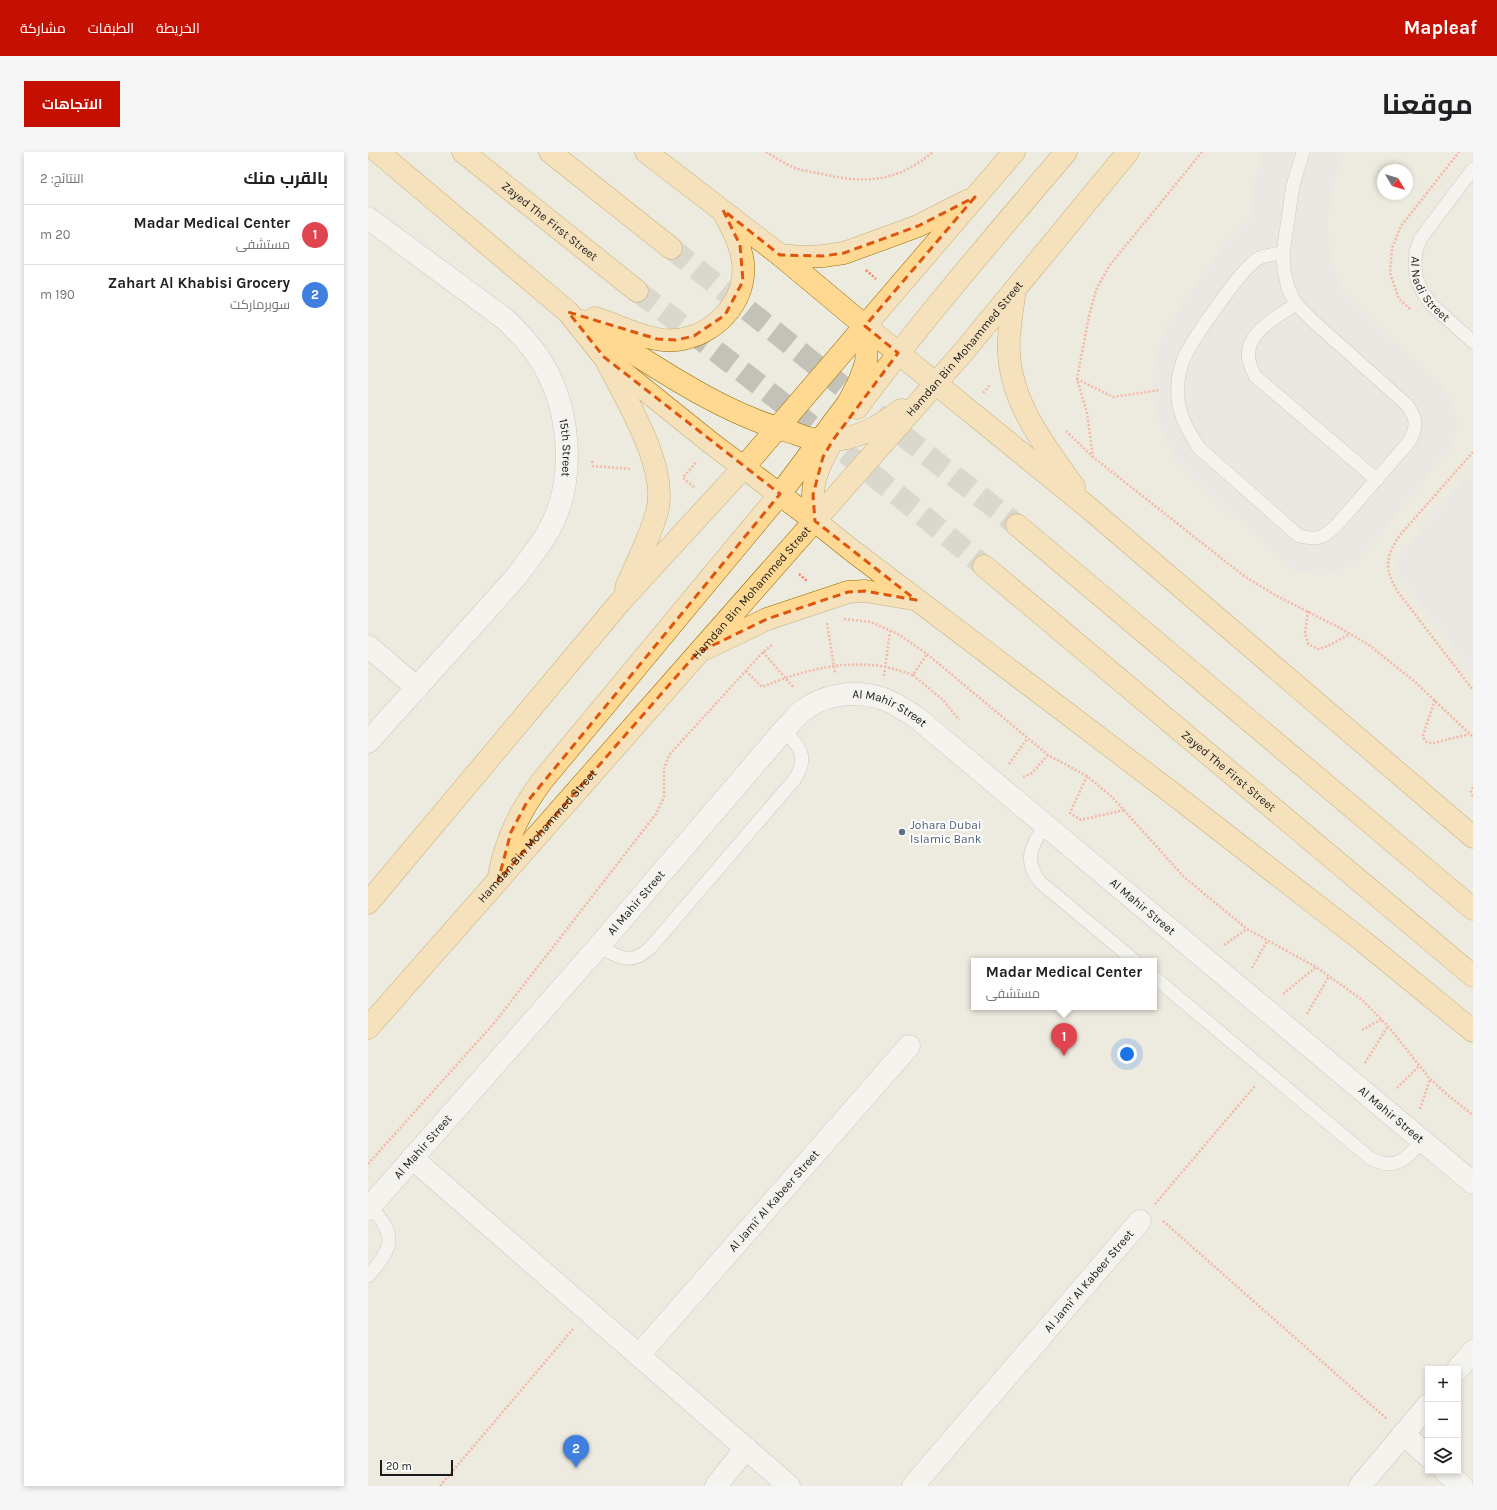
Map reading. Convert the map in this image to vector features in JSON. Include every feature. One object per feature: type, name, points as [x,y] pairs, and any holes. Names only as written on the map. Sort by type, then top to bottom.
[{"type":"main road","points":[[378,152],[568,312],[692,389],[719,404],[777,429],[826,440],[851,437],[882,424],[935,384]]},
{"type":"main road","name":"Zayed The First Street","points":[[463,152],[637,291]]},
{"type":"main road","points":[[550,152],[671,248]]},
{"type":"main road","points":[[646,152],[780,255],[1090,510],[1473,837]]},
{"type":"main road","points":[[368,903],[621,601],[744,467],[1014,152]]},
{"type":"main road","points":[[498,881],[501,862],[511,832],[527,802],[542,781],[1066,152]]},
{"type":"main road","name":"Hamdan Bin Mohammed Street","points":[[368,1028],[780,558],[815,521],[935,384],[1128,152]]},
{"type":"main road","points":[[780,255],[802,257],[844,253],[918,226],[975,197]]},
{"type":"main road","points":[[568,312],[596,318],[657,339],[676,340],[694,336],[711,327],[725,315],[736,299],[743,281],[743,263],[740,245],[723,210]]},
{"type":"main road","points":[[1015,289],[1009,339],[1010,364],[1014,384],[1024,411],[1040,438],[1090,510]]},
{"type":"main road","points":[[568,312],[604,357],[649,448],[657,475],[659,493],[657,511],[621,601]]},
{"type":"main road","points":[[815,521],[813,495],[816,477],[823,457],[826,440],[859,382],[866,363],[867,345],[865,326]]},
{"type":"main road","points":[[604,357],[711,443],[1185,803],[1364,942],[1473,1031]]},
{"type":"main road","points":[[1017,525],[1473,909]]},
{"type":"main road","name":"Zayed The First Street","points":[[984,566],[1473,976]]},
{"type":"main road","points":[[697,653],[767,619],[848,592],[865,591],[916,600]]},
{"type":"street","name":"15th Street","points":[[368,742],[516,577],[550,529],[560,504],[566,476],[567,453],[563,416],[556,391],[548,373],[523,338],[506,320],[370,225]]},
{"type":"street","points":[[368,646],[417,688]]},
{"type":"street","name":"Al Mahir Street","points":[[369,1208],[599,946],[801,712],[819,701],[841,695],[861,694],[882,698],[901,707],[916,717],[1473,1183]]},
{"type":"street","points":[[1454,1017],[1473,1037]]},
{"type":"street","name":"Al Jami' Al Kabeer Street","points":[[639,1355],[909,1046]]},
{"type":"street","points":[[412,1158],[789,1486]]},
{"type":"street","name":"Al Jami' Al Kabeer Street","points":[[913,1486],[1145,1215]]},
{"type":"street","points":[[1460,1366],[1473,1351]]},
{"type":"street","points":[[1360,1486],[1425,1408]]},
{"type":"street","points":[[1403,1434],[1425,1453]]},
{"type":"street","points":[[716,1486],[746,1448]]},
{"type":"street","points":[[1448,1474],[1462,1486]]},
{"type":"lane","points":[[1283,254],[1273,254],[1259,258],[1248,266],[1192,342],[1184,360],[1179,378],[1178,398],[1182,416],[1189,432],[1199,448],[1299,536],[1312,539],[1325,536],[1335,528],[1409,442],[1414,433],[1416,422],[1412,412],[1406,404],[1314,322],[1296,304],[1288,288],[1284,271],[1283,254],[1293,184],[1303,152]]},
{"type":"lane","name":"Al Nadi Street","points":[[1473,169],[1421,238],[1416,251],[1415,266],[1417,280],[1423,293],[1432,305],[1473,342]]},
{"type":"lane","points":[[1296,304],[1265,326],[1255,336],[1249,349],[1249,363],[1255,376],[1377,480]]},
{"type":"lane","points":[[599,946],[615,956],[634,958],[644,954],[662,935],[794,780],[800,771],[802,761],[801,751],[784,730]]},
{"type":"lane","points":[[1045,825],[1036,838],[1031,849],[1030,862],[1033,873],[1040,882],[1131,958]]},
{"type":"lane","points":[[1157,980],[1370,1158],[1380,1164],[1390,1165],[1402,1162],[1422,1140]]},
{"type":"lane","points":[[368,1276],[381,1262],[388,1251],[389,1239],[387,1229],[382,1219],[369,1208]]},
{"type":"path","points":[[766,152],[796,168],[844,179],[859,180],[875,179],[905,171],[922,162],[933,152]]},
{"type":"path","points":[[1202,152],[1109,266],[1096,290],[1088,316],[1077,379],[1087,414],[1093,457],[1244,576],[1275,595],[1308,611],[1369,645],[1392,662],[1435,700],[1473,737]]},
{"type":"path","points":[[863,268],[894,293]]},
{"type":"path","points":[[1077,379],[1113,397],[1178,387]]},
{"type":"path","points":[[968,410],[992,382]]},
{"type":"path","points":[[711,443],[683,478],[713,502]]},
{"type":"path","points":[[1473,452],[1400,535],[1391,548],[1388,563],[1390,578],[1398,592],[1473,690]]},
{"type":"path","points":[[780,558],[811,584]]},
{"type":"path","points":[[1308,611],[1305,633],[1308,644],[1318,649],[1328,646],[1350,634]]},
{"type":"path","points":[[842,619],[871,622],[900,635],[927,654],[1048,755],[1087,776],[1112,797],[1184,877],[1247,929],[1316,967],[1361,999],[1382,1019],[1430,1079],[1460,1106],[1473,1114]]},
{"type":"path","points":[[827,620],[833,666],[841,695]]},
{"type":"path","points":[[822,621],[831,620]]},
{"type":"path","points":[[882,698],[890,630]]},
{"type":"path","points":[[368,1164],[495,1022],[656,814],[664,797],[664,769],[669,755],[763,652],[777,641]]},
{"type":"path","points":[[763,652],[810,707]]},
{"type":"path","points":[[1435,700],[1423,736],[1425,741],[1434,743],[1469,734]]},
{"type":"path","points":[[1006,768],[1028,739]]},
{"type":"path","points":[[1018,778],[1032,772],[1048,755]]},
{"type":"path","points":[[1087,776],[1070,813],[1081,820],[1124,810]]},
{"type":"path","points":[[1473,787],[1471,792],[1473,797]]},
{"type":"path","points":[[1218,949],[1247,929]]},
{"type":"path","points":[[1248,973],[1267,941]]},
{"type":"path","points":[[1278,998],[1316,967]]},
{"type":"path","points":[[1303,1019],[1329,976]]},
{"type":"path","points":[[1362,1030],[1382,1019]]},
{"type":"path","points":[[1361,1068],[1388,1026]]},
{"type":"path","points":[[1392,1093],[1419,1066]]},
{"type":"path","points":[[1267,1072],[1145,1215],[1403,1434]]},
{"type":"path","points":[[1418,1115],[1430,1079]]},
{"type":"path","points":[[440,1486],[588,1311]]},
{"type":"highlighted area","points":[[975,197],[865,326],[898,353],[833,440],[823,457],[813,495],[815,521],[916,600],[865,591],[848,592],[767,619],[697,653],[498,881],[511,832],[527,802],[780,494],[604,357],[568,312],[657,339],[676,340],[694,336],[725,315],[743,281],[740,245],[723,210],[780,255],[823,256],[844,253],[918,226]]},
{"type":"shaded area","points":[[1263,152],[1344,152],[1338,169],[1328,214],[1328,235],[1336,275],[1344,293],[1441,385],[1449,396],[1455,409],[1457,421],[1454,444],[1363,555],[1354,564],[1332,573],[1320,575],[1309,574],[1287,565],[1181,466],[1163,434],[1157,417],[1154,399],[1153,381],[1155,363],[1165,329],[1226,242],[1251,216],[1253,190]]},
{"type":"shaded area","points":[[1473,468],[1473,670],[1399,576],[1397,559]]},
{"type":"tunnel","points":[[671,248],[941,466],[1017,525]]},
{"type":"tunnel","points":[[637,291],[725,358],[899,496],[984,566]]},
{"type":"place","name":"Johara Dubai Islamic Bank","points":[[902,832]]},
{"type":"place","name":"Madar Medical Center","points":[[1064,1056]]},
{"type":"place","name":"Zahart Al Khabisi Grocery","points":[[576,1468]]}]
